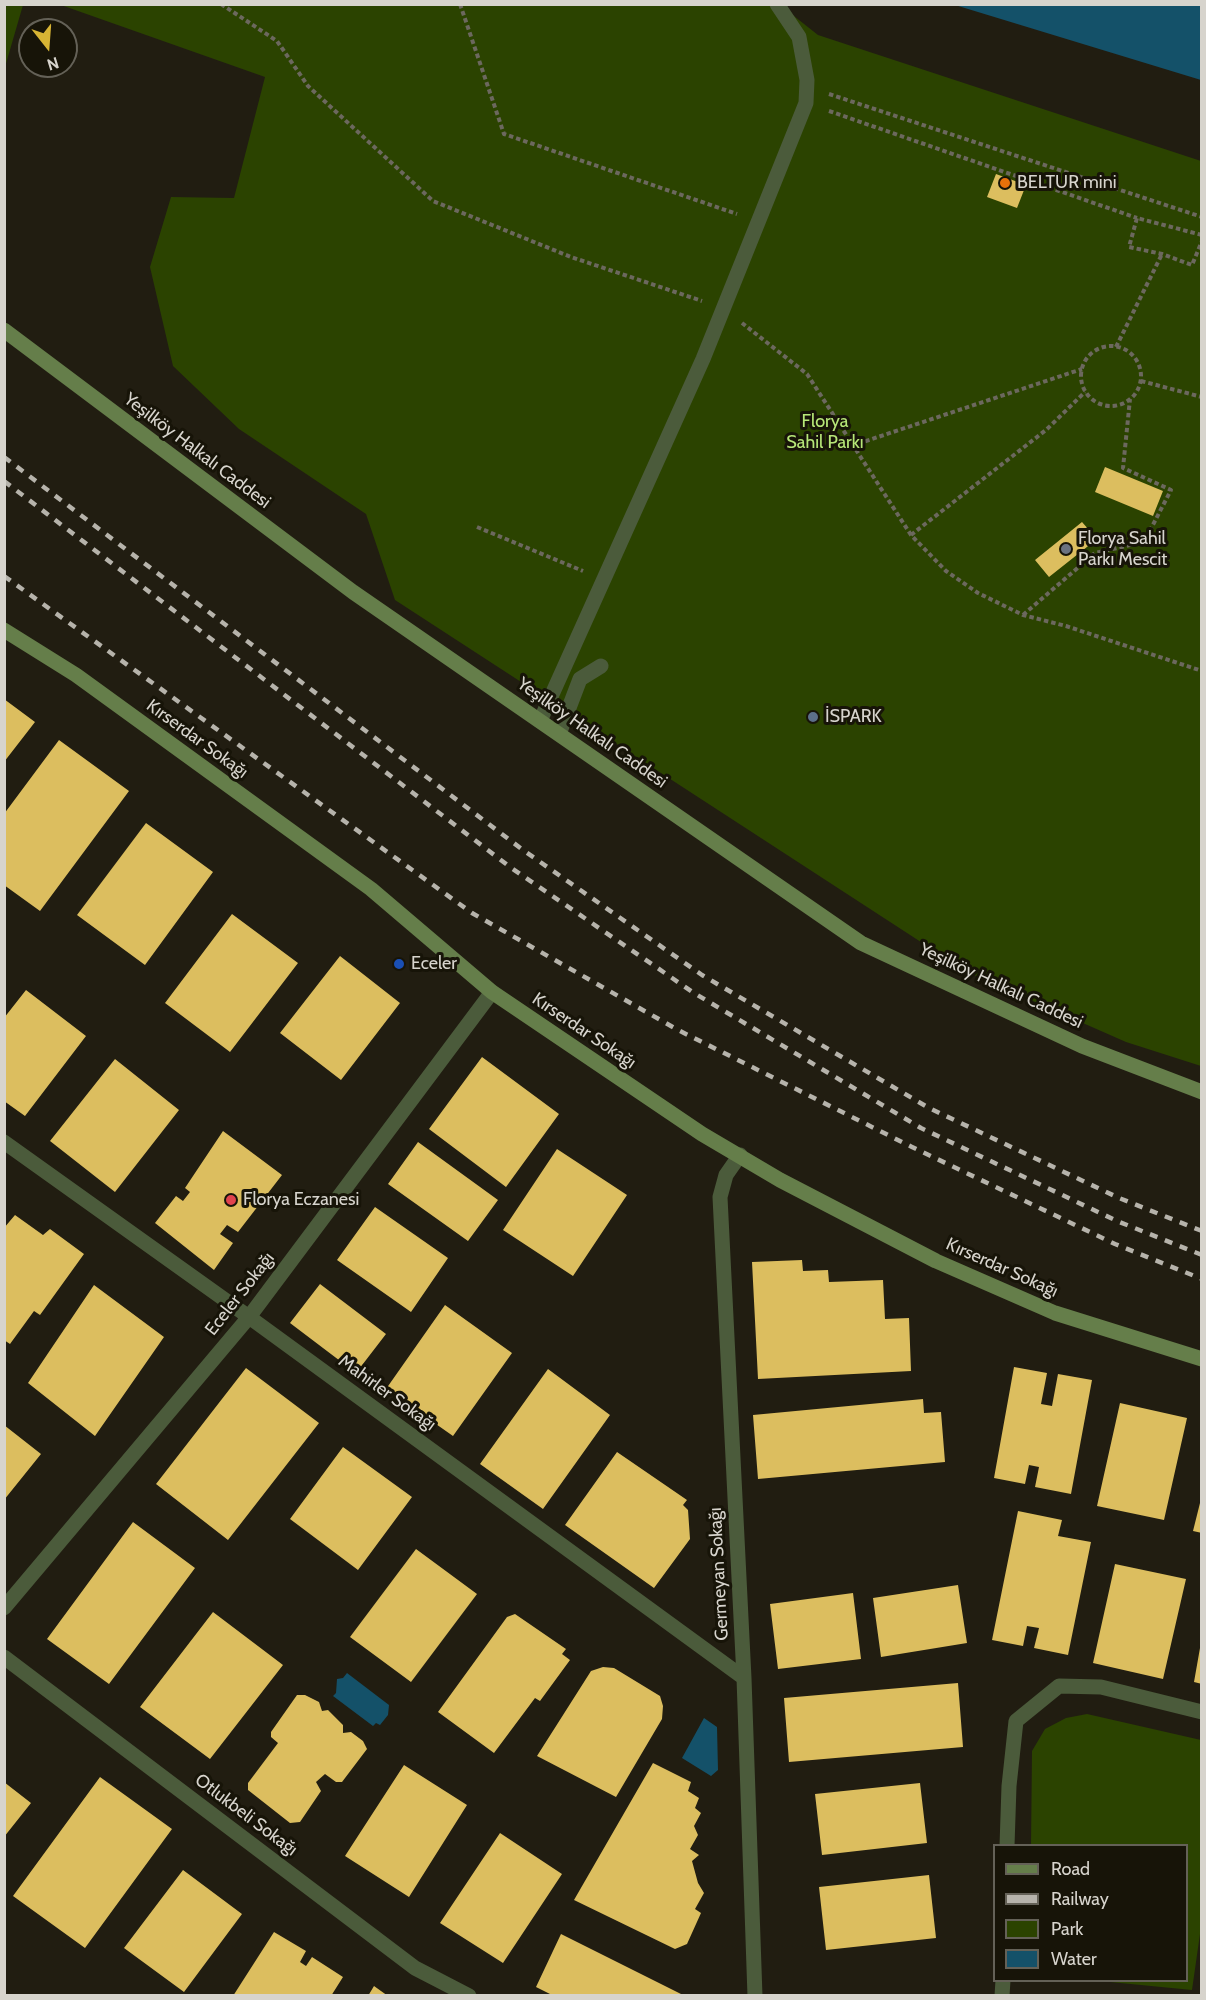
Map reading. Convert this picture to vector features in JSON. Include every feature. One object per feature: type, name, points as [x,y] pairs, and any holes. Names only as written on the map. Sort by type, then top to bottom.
[{"type":"main road","name":"Yeşilköy Halkalı Caddesi","points":[[4,330],[353,592],[861,943],[1082,1046],[1202,1092]]},
{"type":"main road","name":"Kırserdar Sokağı","points":[[4,630],[76,675],[362,882],[492,992],[702,1134],[780,1180],[936,1261],[1055,1313],[1202,1359]]},
{"type":"street","points":[[540,721],[724,308],[806,103],[807,80],[800,37],[777,4]]},
{"type":"street","points":[[559,734],[580,679],[601,666]]},
{"type":"street","name":"Eceler Sokağı","points":[[4,1608],[249,1317],[492,992]]},
{"type":"street","name":"Mahirler Sokağı","points":[[4,1142],[249,1317],[744,1678]]},
{"type":"street","name":"Germeyan Sokağı","points":[[740,1155],[726,1175],[720,1197],[744,1678],[755,1995]]},
{"type":"street","name":"Otlukbeli Sokağı","points":[[4,1657],[415,1968],[469,1995]]},
{"type":"street","points":[[1007,1844],[1009,1786],[1016,1721],[1059,1686],[1101,1687],[1202,1712]]},
{"type":"path","points":[[221,4],[277,41],[308,86],[433,201],[572,257],[724,308],[807,374],[851,446],[911,535],[946,571],[978,593],[1023,615],[1066,626],[1202,671]]},
{"type":"path","points":[[460,4],[504,134],[596,168],[758,220]]},
{"type":"path","points":[[807,80],[821,92],[1202,217]]},
{"type":"path","points":[[806,103],[1137,218],[1202,235]]},
{"type":"path","points":[[1137,218],[1129,246],[1162,254],[1192,265],[1202,241]]},
{"type":"path","points":[[1116,347],[1162,254]]},
{"type":"path","points":[[1116,347],[1125,350],[1138,363],[1141,381],[1130,399],[1121,405],[1111,406],[1092,400],[1085,392],[1082,369],[1085,361],[1098,349],[1116,347]]},
{"type":"path","points":[[851,446],[1082,369]]},
{"type":"path","points":[[1141,381],[1202,396]]},
{"type":"path","points":[[911,535],[1046,430],[1085,392]]},
{"type":"path","points":[[1023,615],[1095,553],[1144,542],[1171,490],[1123,468],[1130,399]]},
{"type":"path","points":[[477,526],[603,580]]},
{"type":"green space","points":[[4,5],[23,5],[5,67]]},
{"type":"green space","name":"Florya Sahil Parkı","points":[[61,5],[780,5],[818,35],[1201,161],[1201,1066],[1126,1042],[967,972],[395,600],[366,514],[239,429],[173,366],[150,267],[171,197],[234,198],[265,77]]},
{"type":"green space","points":[[1087,1714],[1201,1740],[1202,1920],[1192,1990],[1110,1982],[1188,1982],[1188,1844],[1031,1844],[1032,1751],[1045,1729],[1066,1718]]},
{"type":"water","points":[[955,5],[1201,5],[1201,80]]},
{"type":"water","points":[[347,1673],[389,1705],[388,1715],[380,1725],[376,1723],[373,1726],[333,1696],[336,1693],[337,1679],[343,1678]]},
{"type":"water","points":[[704,1718],[717,1727],[718,1770],[711,1776],[682,1758]]},
{"type":"building","points":[[996,174],[1026,185],[1017,208],[987,197]]},
{"type":"building","points":[[1105,467],[1163,491],[1153,516],[1095,492]]},
{"type":"building","name":"Florya Sahil Parkı Mescit","points":[[1082,522],[1097,539],[1049,577],[1035,560]]},
{"type":"building","points":[[4,699],[35,722],[4,762]]},
{"type":"building","points":[[59,740],[129,791],[40,911],[4,885],[4,814]]},
{"type":"building","points":[[146,823],[213,872],[145,965],[77,915]]},
{"type":"building","points":[[232,914],[298,963],[230,1052],[165,1003]]},
{"type":"building","points":[[340,956],[400,1003],[341,1080],[280,1033]]},
{"type":"building","points":[[26,990],[86,1036],[25,1116],[4,1101],[4,1018]]},
{"type":"building","points":[[482,1057],[559,1114],[506,1187],[429,1129]]},
{"type":"building","points":[[115,1059],[179,1110],[115,1192],[50,1141]]},
{"type":"building","points":[[223,1131],[282,1175],[238,1232],[227,1225],[220,1234],[233,1243],[214,1270],[155,1223],[176,1196],[183,1201],[190,1192],[185,1188]]},
{"type":"building","points":[[418,1142],[498,1200],[468,1241],[388,1184]]},
{"type":"building","points":[[557,1149],[627,1195],[573,1276],[503,1230]]},
{"type":"building","points":[[375,1207],[448,1258],[411,1312],[337,1260]]},
{"type":"building","points":[[15,1215],[43,1235],[50,1229],[84,1254],[40,1315],[34,1311],[10,1344],[4,1340],[4,1228]]},
{"type":"building","points":[[802,1260],[803,1271],[828,1270],[829,1282],[883,1280],[885,1319],[909,1318],[911,1371],[758,1379],[752,1262]]},
{"type":"building","points":[[320,1284],[386,1334],[356,1373],[290,1323]]},
{"type":"building","points":[[94,1285],[164,1337],[95,1436],[28,1383]]},
{"type":"building","points":[[445,1305],[512,1353],[453,1436],[386,1389]]},
{"type":"building","points":[[1014,1367],[1047,1373],[1041,1404],[1052,1406],[1058,1374],[1092,1380],[1071,1494],[1035,1487],[1039,1467],[1029,1465],[1025,1484],[994,1478]]},
{"type":"building","points":[[246,1368],[319,1423],[228,1540],[156,1484]]},
{"type":"building","points":[[548,1369],[610,1415],[543,1509],[480,1464]]},
{"type":"building","points":[[923,1399],[924,1413],[941,1412],[945,1462],[758,1479],[753,1415]]},
{"type":"building","points":[[1120,1403],[1187,1418],[1164,1520],[1097,1506]]},
{"type":"building","points":[[4,1425],[41,1454],[4,1500]]},
{"type":"building","points":[[343,1447],[412,1497],[358,1570],[290,1519]]},
{"type":"building","points":[[617,1452],[687,1500],[683,1505],[688,1510],[690,1539],[654,1588],[565,1525]]},
{"type":"building","points":[[1202,1495],[1202,1533],[1193,1531]]},
{"type":"building","points":[[1018,1511],[1062,1520],[1058,1536],[1091,1542],[1068,1655],[1034,1648],[1039,1628],[1027,1626],[1023,1646],[992,1640]]},
{"type":"building","points":[[133,1522],[195,1568],[109,1684],[47,1639]]},
{"type":"building","points":[[416,1549],[477,1594],[411,1682],[350,1637]]},
{"type":"building","points":[[1115,1564],[1186,1579],[1163,1679],[1093,1663]]},
{"type":"building","points":[[958,1585],[967,1643],[881,1657],[873,1598]]},
{"type":"building","points":[[853,1593],[861,1659],[778,1669],[770,1604]]},
{"type":"building","points":[[213,1612],[283,1665],[210,1759],[140,1707]]},
{"type":"building","points":[[515,1614],[566,1649],[562,1654],[570,1660],[540,1701],[535,1698],[494,1753],[438,1712],[507,1617]]},
{"type":"building","points":[[1200,1648],[1202,1648],[1202,1684],[1194,1682]]},
{"type":"building","points":[[603,1667],[614,1668],[660,1696],[663,1706],[662,1719],[616,1797],[537,1756],[591,1671]]},
{"type":"building","points":[[958,1683],[963,1747],[789,1762],[784,1698]]},
{"type":"building","points":[[297,1695],[305,1695],[319,1702],[322,1711],[328,1710],[343,1725],[343,1733],[351,1732],[363,1741],[367,1749],[342,1782],[336,1782],[325,1774],[316,1782],[321,1791],[300,1822],[290,1823],[248,1790],[248,1783],[278,1743],[271,1737],[271,1732]]},
{"type":"building","points":[[653,1763],[691,1782],[688,1791],[699,1798],[695,1808],[701,1813],[694,1826],[698,1835],[690,1849],[699,1855],[692,1861],[698,1883],[704,1893],[695,1909],[701,1913],[687,1944],[675,1949],[574,1900]]},
{"type":"building","points":[[404,1765],[467,1805],[409,1897],[345,1856]]},
{"type":"building","points":[[100,1777],[172,1829],[85,1948],[13,1896]]},
{"type":"building","points":[[4,1782],[31,1803],[4,1837]]},
{"type":"building","points":[[920,1783],[927,1843],[822,1855],[815,1794]]},
{"type":"building","points":[[500,1833],[562,1874],[503,1963],[440,1923]]},
{"type":"building","points":[[183,1870],[242,1914],[184,1992],[124,1948]]},
{"type":"building","points":[[929,1875],[936,1938],[826,1950],[819,1887]]},
{"type":"building","points":[[274,1932],[306,1951],[300,1962],[306,1966],[312,1957],[343,1977],[331,1996],[233,1996]]},
{"type":"building","points":[[561,1934],[685,1996],[554,1996],[536,1987]]},
{"type":"building","points":[[374,1986],[388,1996],[368,1996]]},
{"type":"railway","points":[[4,457],[523,850],[702,975],[929,1108],[1119,1198],[1202,1231]]},
{"type":"railway","points":[[4,481],[510,867],[694,993],[921,1128],[1117,1221],[1202,1255]]},
{"type":"railway","points":[[4,576],[472,913],[678,1030],[912,1147],[1115,1244],[1202,1279]]},
{"type":"place","name":"BELTUR mini","points":[[1005,183]]},
{"type":"place","name":"Florya Sahil Parkı Mescit","points":[[1066,549]]},
{"type":"place","name":"İSPARK","points":[[813,717]]},
{"type":"place","name":"Eceler","points":[[399,964]]},
{"type":"place","name":"Florya Eczanesi","points":[[231,1200]]}]
